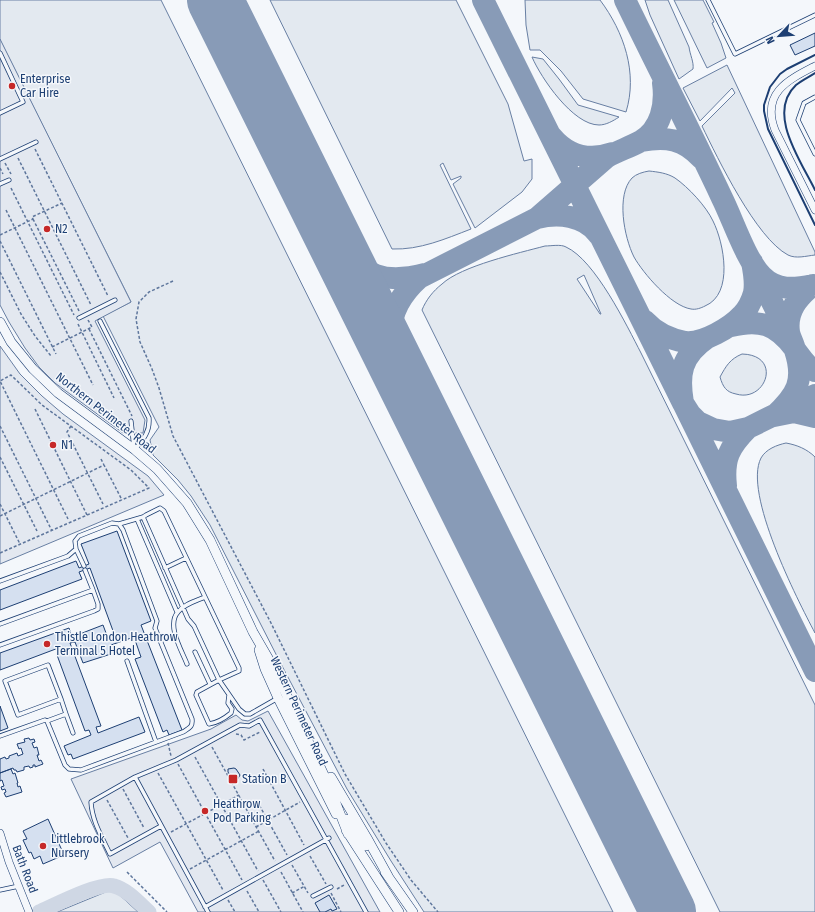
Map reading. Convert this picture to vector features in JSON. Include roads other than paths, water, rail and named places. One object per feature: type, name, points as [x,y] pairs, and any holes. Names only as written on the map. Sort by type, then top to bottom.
[{"type":"street","points":[[815,66],[793,77],[782,86],[773,101],[771,116],[775,130],[815,210]]},
{"type":"street","name":"Northern Perimeter Road","points":[[0,322],[11,342],[33,369],[58,393],[135,450],[157,469],[187,503],[199,521]]},
{"type":"street","name":"Western Perimeter Road","points":[[199,521],[210,540],[253,632],[275,670],[310,742],[348,834]]},
{"type":"street","name":"Western Perimeter Road","points":[[253,632],[265,669],[327,799],[399,912]]},
{"type":"street","name":"Western Perimeter Road","points":[[310,742],[388,876]]},
{"type":"street","name":"Western Perimeter Road","points":[[327,799],[351,825],[413,912]]},
{"type":"street","name":"Bath Road","points":[[0,833],[9,862],[29,912]]},
{"type":"lane","points":[[708,0],[735,54],[815,15]]},
{"type":"lane","points":[[0,54],[23,102],[0,113]]},
{"type":"lane","points":[[815,97],[804,103],[798,120],[815,154]]},
{"type":"lane","points":[[2,160],[36,142]]},
{"type":"lane","points":[[0,184],[9,180]]},
{"type":"lane","points":[[79,318],[115,300]]},
{"type":"lane","points":[[100,321],[149,418],[149,426],[146,436],[135,450]]},
{"type":"lane","points":[[130,421],[135,450]]},
{"type":"lane","points":[[0,646],[98,609],[98,604],[85,568],[76,549],[75,541],[79,536],[112,523],[120,524],[137,519],[160,508],[164,511],[239,668],[239,671],[198,691],[196,695],[209,724],[227,717],[231,713],[232,709],[228,703],[229,695]]},
{"type":"lane","points":[[143,517],[188,619],[194,626],[219,680],[239,709],[248,715],[278,698]]},
{"type":"lane","points":[[137,519],[177,612]]},
{"type":"lane","points":[[47,721],[64,765],[69,769],[81,770],[183,732],[191,727],[192,720],[155,628],[157,622],[120,524]]},
{"type":"lane","points":[[0,581],[68,556],[76,549]]},
{"type":"lane","points":[[165,568],[186,558]]},
{"type":"lane","points":[[0,624],[93,590]]},
{"type":"lane","points":[[187,664],[176,637],[174,622],[177,612],[183,607],[205,597]]},
{"type":"lane","points":[[195,652],[210,684]]},
{"type":"lane","points":[[127,661],[156,742]]},
{"type":"lane","points":[[60,699],[18,715],[5,681],[48,665],[73,733]]},
{"type":"lane","points":[[0,736],[66,714]]},
{"type":"lane","points":[[161,826],[110,854],[98,829],[92,811],[91,802],[135,777],[176,760],[240,725],[249,726],[260,720],[366,912]]},
{"type":"lane","points":[[135,777],[208,912]]},
{"type":"lane","points":[[205,907],[327,839]]},
{"type":"lane","points":[[0,890],[19,886]]},
{"type":"lane","points":[[314,896],[331,887]]},
{"type":"waterway","points":[[39,912],[88,890],[108,885],[124,890],[149,912]]},
{"type":"place","name":"Enterprise Car Hire","points":[[12,86]]},
{"type":"place","name":"N2","points":[[47,229]]},
{"type":"place","name":"N1","points":[[53,445]]},
{"type":"place","name":"Thistle London Heathrow Terminal 5 Hotel","points":[[47,644]]},
{"type":"place","name":"Station B","points":[[233,779]]},
{"type":"place","name":"Heathrow Pod Parking","points":[[205,811]]},
{"type":"place","name":"Littlebrook Nursery","points":[[43,846]]}]
